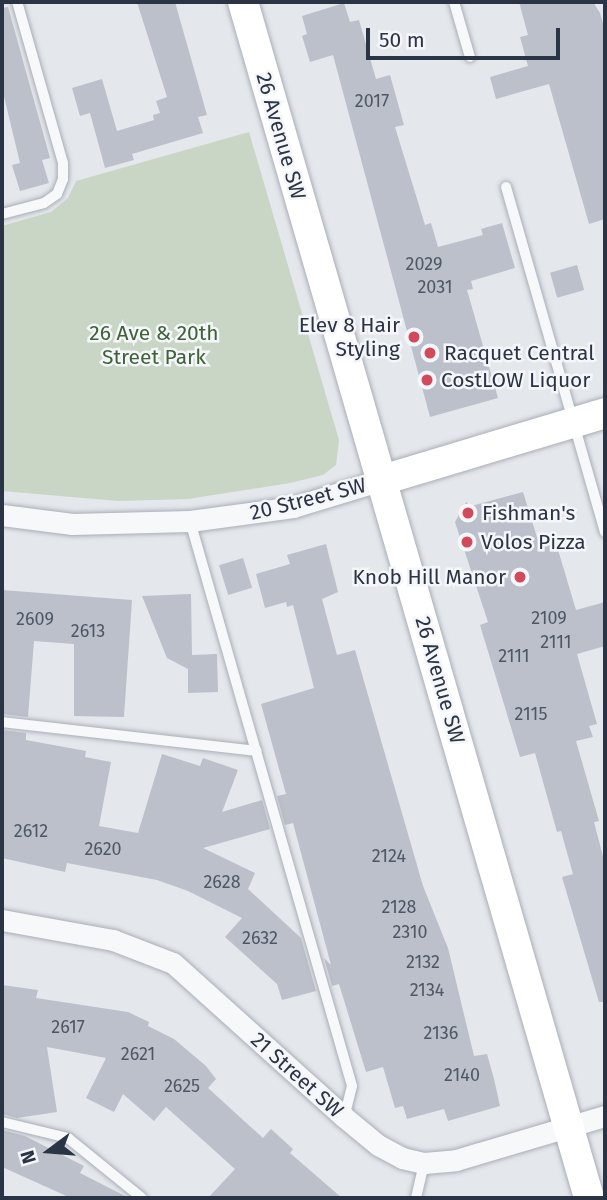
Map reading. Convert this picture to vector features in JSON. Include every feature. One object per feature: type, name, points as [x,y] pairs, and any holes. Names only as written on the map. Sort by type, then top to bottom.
[{"type":"street","name":"26 Avenue SW","points":[[243,2],[589,1198]]},
{"type":"street","name":"20 Street SW","points":[[2,515],[72,524],[190,521],[293,507],[605,413]]},
{"type":"street","name":"21 Street SW","points":[[2,920],[113,940],[173,963],[378,1145],[424,1163],[456,1160],[605,1116]]},
{"type":"lane","points":[[2,214],[44,203],[57,194],[63,179],[63,163],[17,2]]},
{"type":"lane","points":[[454,2],[470,57]]},
{"type":"lane","points":[[506,187],[605,532]]},
{"type":"lane","points":[[190,521],[352,1086],[344,1117]]},
{"type":"lane","points":[[2,722],[256,751]]},
{"type":"lane","points":[[2,1122],[68,1138],[142,1198]]},
{"type":"lane","points":[[416,1198],[424,1163]]},
{"type":"green space","name":"26 Ave & 20th Street Park","points":[[249,132],[339,440],[336,465],[323,475],[290,483],[188,499],[118,501],[2,491],[2,226],[51,212],[68,198],[76,181]]},
{"type":"building","points":[[137,2],[175,2],[207,115],[198,117],[203,133],[132,154],[134,160],[105,168],[90,113],[80,116],[72,88],[102,79],[117,131],[154,120],[153,115],[160,113],[156,101],[167,97]]},
{"type":"building","points":[[519,2],[593,2],[600,13],[605,30],[605,219],[589,224],[549,84],[496,99],[490,77],[528,66],[520,37],[528,35]]},
{"type":"building","points":[[344,3],[350,22],[359,20],[376,79],[390,75],[404,125],[395,127],[425,225],[431,223],[438,247],[483,235],[481,229],[502,223],[515,268],[471,281],[473,289],[467,290],[498,398],[430,417],[333,55],[310,62],[302,36],[307,34],[302,16]]},
{"type":"building","points":[[8,7],[50,158],[42,160],[49,183],[20,191],[12,165],[20,163],[2,88],[2,8]]},
{"type":"building","points":[[577,265],[584,290],[557,298],[550,273]]},
{"type":"building","points":[[523,492],[540,547],[556,543],[576,610],[605,602],[605,646],[577,654],[597,724],[589,726],[593,737],[576,741],[599,821],[594,822],[605,864],[605,1002],[599,1002],[562,877],[573,874],[561,831],[557,832],[535,753],[520,757],[480,625],[488,622],[455,522],[466,502],[471,506]]},
{"type":"building","points":[[326,544],[338,592],[322,599],[337,655],[355,650],[423,886],[448,948],[474,1056],[487,1054],[500,1106],[448,1121],[444,1109],[407,1119],[403,1106],[395,1108],[383,1067],[366,1072],[339,984],[332,986],[324,958],[331,965],[293,823],[285,825],[277,796],[286,794],[261,704],[314,688],[293,605],[287,607],[286,602],[265,608],[256,574],[290,564],[287,555]]},
{"type":"building","points":[[243,558],[252,588],[228,595],[219,565]]},
{"type":"building","points":[[2,590],[132,600],[124,717],[74,716],[74,644],[34,641],[28,717],[2,714]]},
{"type":"building","points":[[191,594],[192,655],[217,654],[218,692],[188,693],[188,669],[167,658],[142,596]]},
{"type":"building","points":[[2,730],[26,733],[26,740],[86,751],[85,757],[111,762],[99,826],[138,833],[162,754],[200,766],[203,758],[238,770],[222,812],[262,800],[270,829],[203,848],[255,873],[248,889],[301,938],[316,991],[282,1000],[277,984],[225,937],[242,918],[188,891],[157,880],[67,863],[65,872],[2,858]]},
{"type":"building","points":[[2,985],[38,990],[36,998],[128,1012],[149,1022],[148,1026],[174,1039],[206,1066],[216,1079],[208,1088],[263,1138],[271,1129],[293,1149],[290,1153],[342,1198],[208,1198],[235,1169],[166,1107],[154,1121],[123,1094],[114,1112],[86,1098],[106,1058],[47,1047],[57,1112],[17,1118],[2,1114]]},
{"type":"building","points":[[2,1130],[25,1136],[84,1166],[80,1173],[129,1198],[71,1198],[2,1167]]},
{"type":"place","name":"Elev 8 Hair Styling","points":[[414,337]]},
{"type":"place","name":"Racquet Central","points":[[430,353]]},
{"type":"place","name":"CostLOW Liquor","points":[[427,380]]},
{"type":"place","name":"Fishman's","points":[[468,513]]},
{"type":"place","name":"Volos Pizza","points":[[467,542]]},
{"type":"place","name":"Knob Hill Manor","points":[[520,577]]}]
